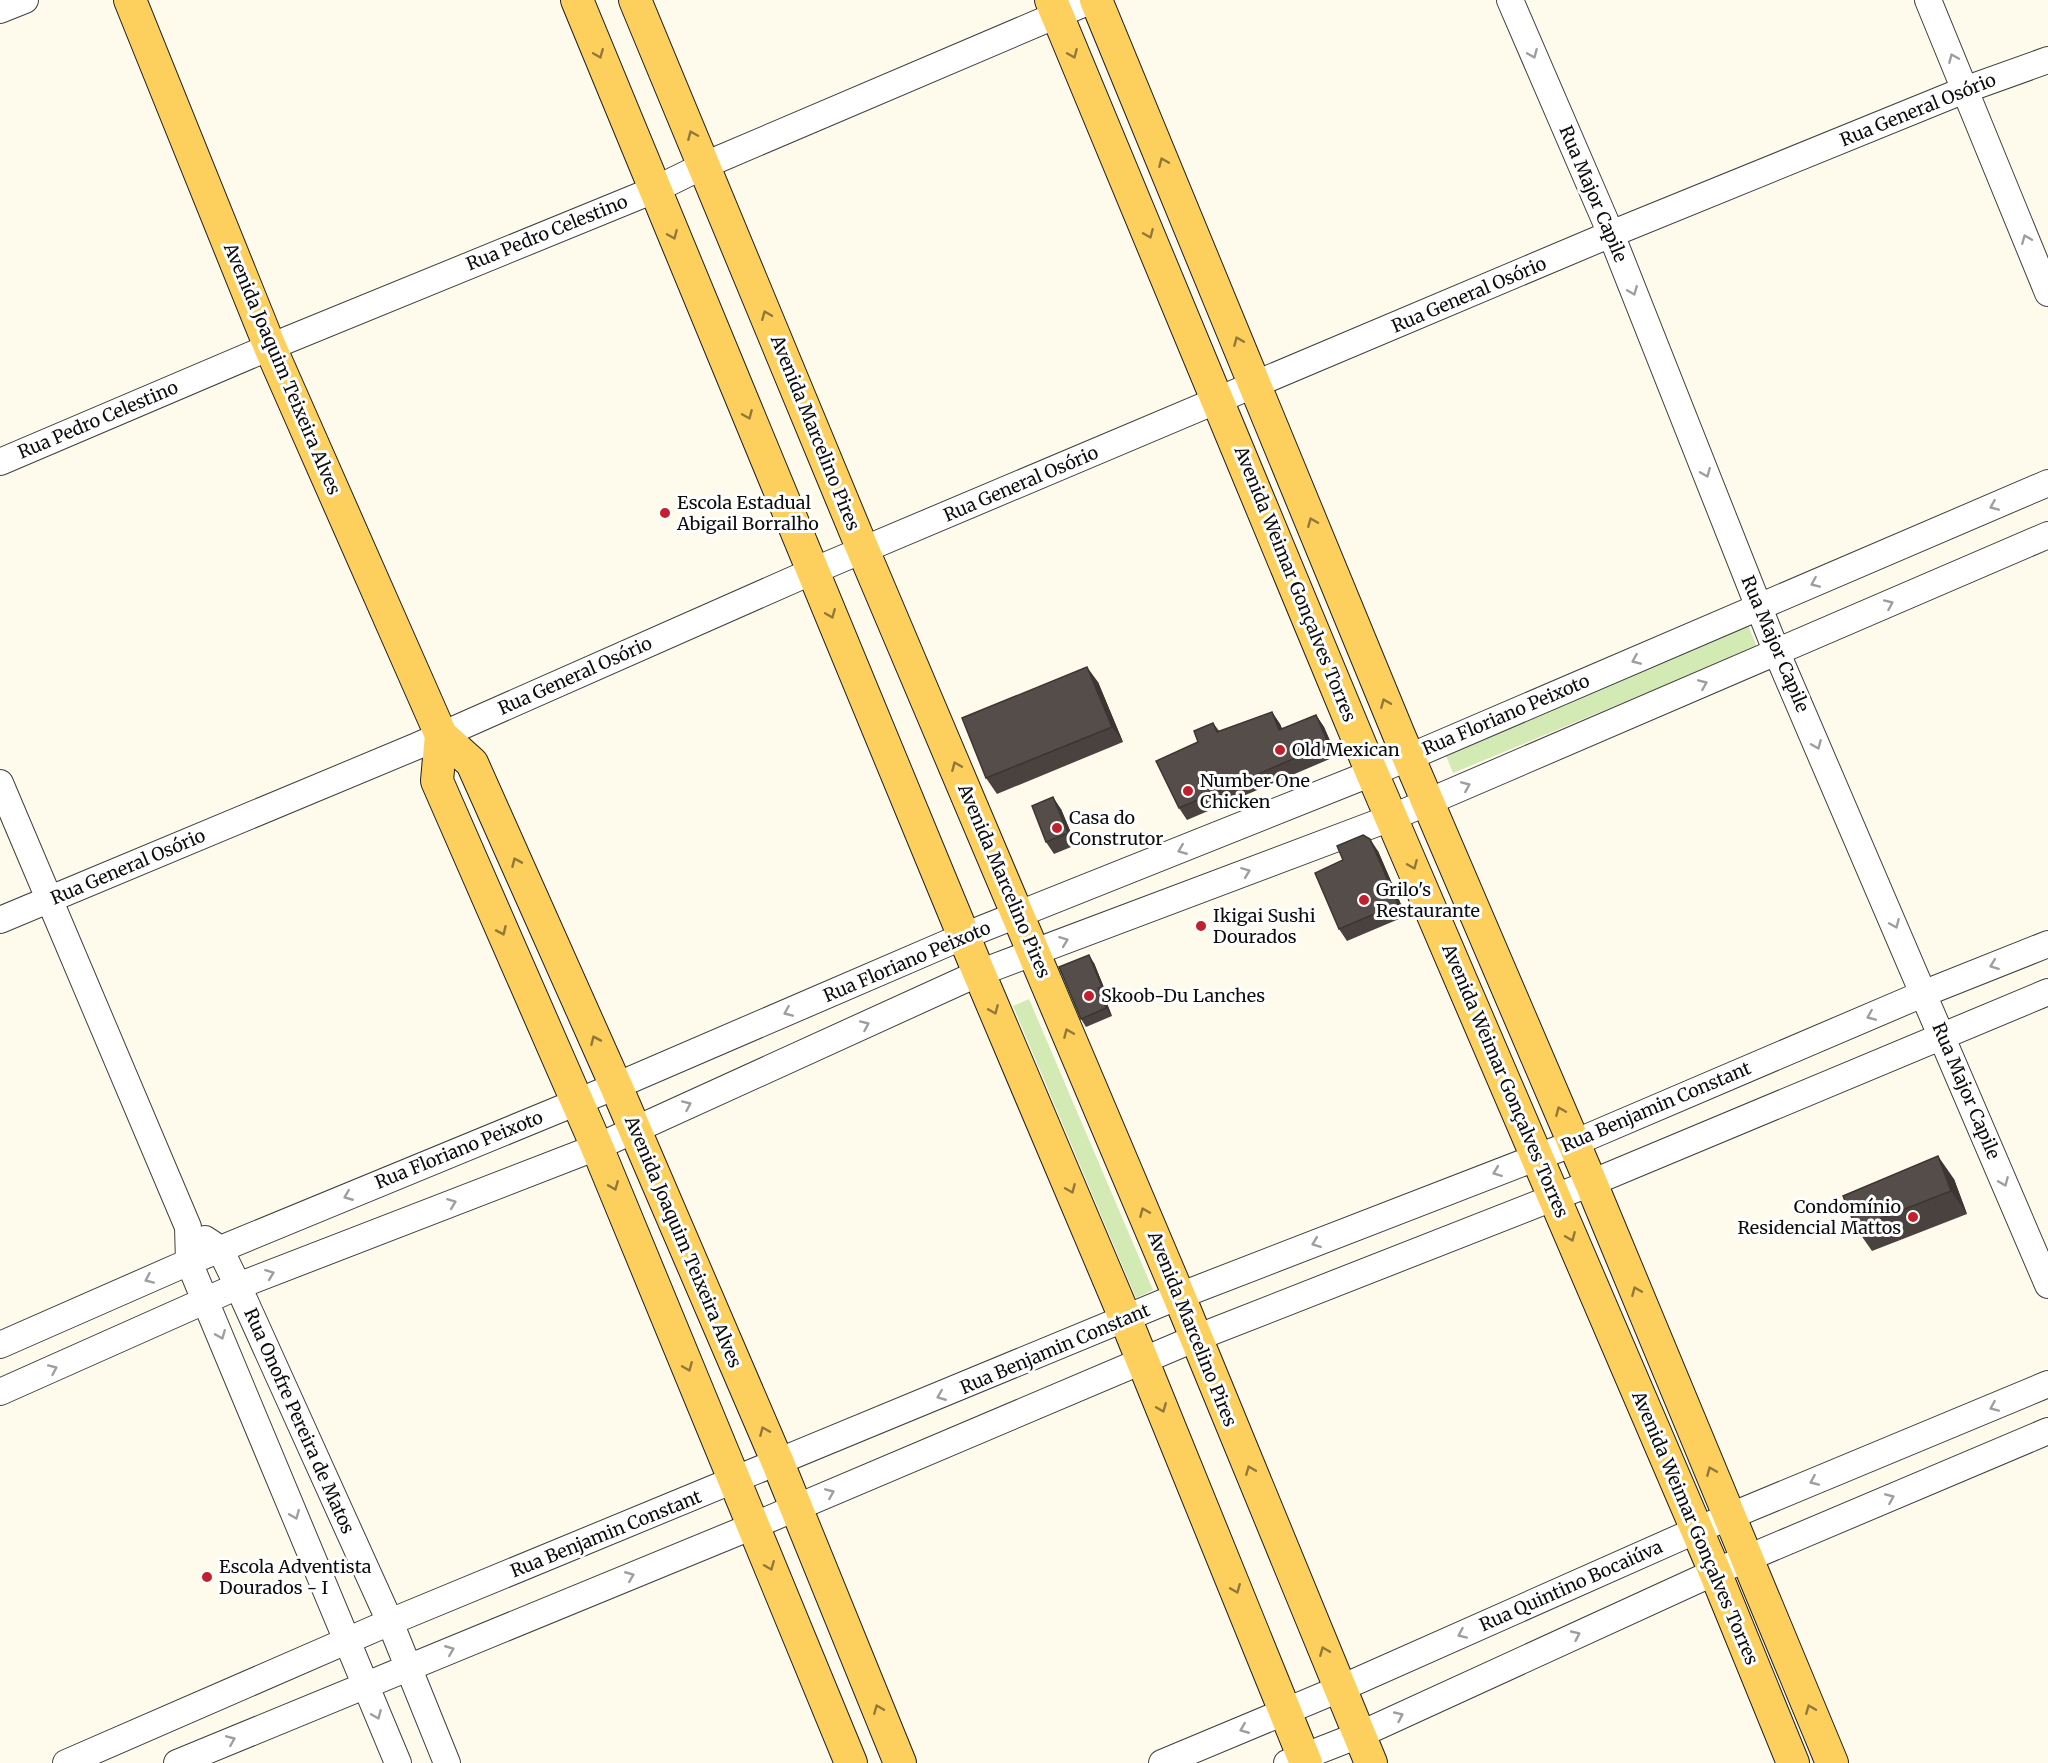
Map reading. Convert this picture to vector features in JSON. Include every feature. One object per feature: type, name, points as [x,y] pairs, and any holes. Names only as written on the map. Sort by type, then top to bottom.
[{"type":"main road","name":"Avenida Joaquim Teixeira Alves","points":[[130,0],[270,347],[441,735],[472,763],[616,1086],[778,1463],[900,1763]]},
{"type":"main road","points":[[577,0],[978,973],[1144,1362],[1286,1712],[1299,1761]]},
{"type":"main road","name":"Avenida Marcelino Pires","points":[[635,0],[863,550],[1020,916],[1179,1296],[1371,1763]]},
{"type":"main road","name":"Avenida Weimar Gonçalves Torres","points":[[1094,0],[1257,386],[1427,803],[1591,1183],[1832,1763]]},
{"type":"main road","name":"Avenida Weimar Gonçalves Torres","points":[[1054,8],[1220,402],[1372,773],[1393,817],[1714,1572],[1792,1763]]},
{"type":"main road","name":"Avenida Joaquim Teixeira Alves","points":[[441,735],[437,781],[597,1147],[851,1763]]},
{"type":"street","points":[[0,10],[25,0]]},
{"type":"street","name":"Rua Pedro Celestino","points":[[0,462],[270,347],[654,190],[1054,8],[1094,0]]},
{"type":"street","name":"Rua Major Capile","points":[[1510,0],[1611,234],[1777,652],[2048,1285]]},
{"type":"street","points":[[1928,0],[1967,89],[2048,293]]},
{"type":"street","name":"Rua General Osório","points":[[0,920],[441,735],[813,571],[1220,402],[1611,234],[1967,89],[2048,60]]},
{"type":"street","name":"Rua Floriano Peixoto","points":[[0,1345],[189,1262],[616,1086],[964,936],[1020,916],[1372,773],[2048,483]]},
{"type":"street","points":[[0,1392],[238,1286],[597,1147],[978,973],[1393,817],[2048,535]]},
{"type":"street","name":"Rua Onofre Pereira de Matos","points":[[0,783],[188,1227],[189,1262],[207,1300],[398,1763]]},
{"type":"street","name":"Rua Benjamin Constant","points":[[66,1763],[390,1622],[1126,1320],[1179,1296],[1574,1143],[1924,993],[2048,944]]},
{"type":"street","points":[[177,1763],[753,1526],[1196,1338],[1591,1183],[2048,992]]},
{"type":"street","name":"Rua Onofre Pereira de Matos","points":[[188,1227],[220,1250],[238,1286],[390,1622],[447,1763]]},
{"type":"street","name":"Rua Quintino Bocaiúva","points":[[1162,1763],[1339,1689],[1696,1530],[2048,1384]]},
{"type":"street","points":[[1299,1761],[1714,1572],[2048,1431]]},
{"type":"green space","points":[[1748,625],[1757,647],[1453,773],[1444,751]]},
{"type":"green space","points":[[1029,999],[1153,1290],[1136,1298],[1013,1006]]},
{"type":"building","points":[[1087,667],[1112,727],[986,778],[962,718]]},
{"type":"building","points":[[1272,712],[1279,730],[1316,715],[1326,738],[1323,746],[1179,808],[1156,761],[1198,742],[1194,731],[1213,723],[1217,732]]},
{"type":"building","points":[[1053,797],[1068,833],[1046,842],[1032,806]]},
{"type":"building","name":"Grilo's Restaurante","points":[[1363,835],[1370,839],[1398,904],[1339,929],[1315,873],[1343,860],[1337,846]]},
{"type":"building","name":"Skoob-Du Lanches","points":[[1089,955],[1102,987],[1098,988],[1106,1008],[1081,1019],[1059,967]]},
{"type":"building","points":[[1938,1156],[1951,1191],[1856,1228],[1843,1196]]},
{"type":"place","name":"Escola Estadual Abigail Borralho","points":[[665,513]]},
{"type":"place","name":"Old Mexican","points":[[1280,750]]},
{"type":"place","name":"Number One Chicken","points":[[1188,791]]},
{"type":"place","name":"Casa do Construtor","points":[[1057,828]]},
{"type":"place","name":"Grilo's Restaurante","points":[[1364,900]]},
{"type":"place","name":"Ikigai Sushi Dourados","points":[[1201,926]]},
{"type":"place","name":"Skoob-Du Lanches","points":[[1089,996]]},
{"type":"place","name":"Condomínio Residencial Mattos","points":[[1913,1217]]},
{"type":"place","name":"Escola Adventista Dourados - I","points":[[207,1577]]}]
